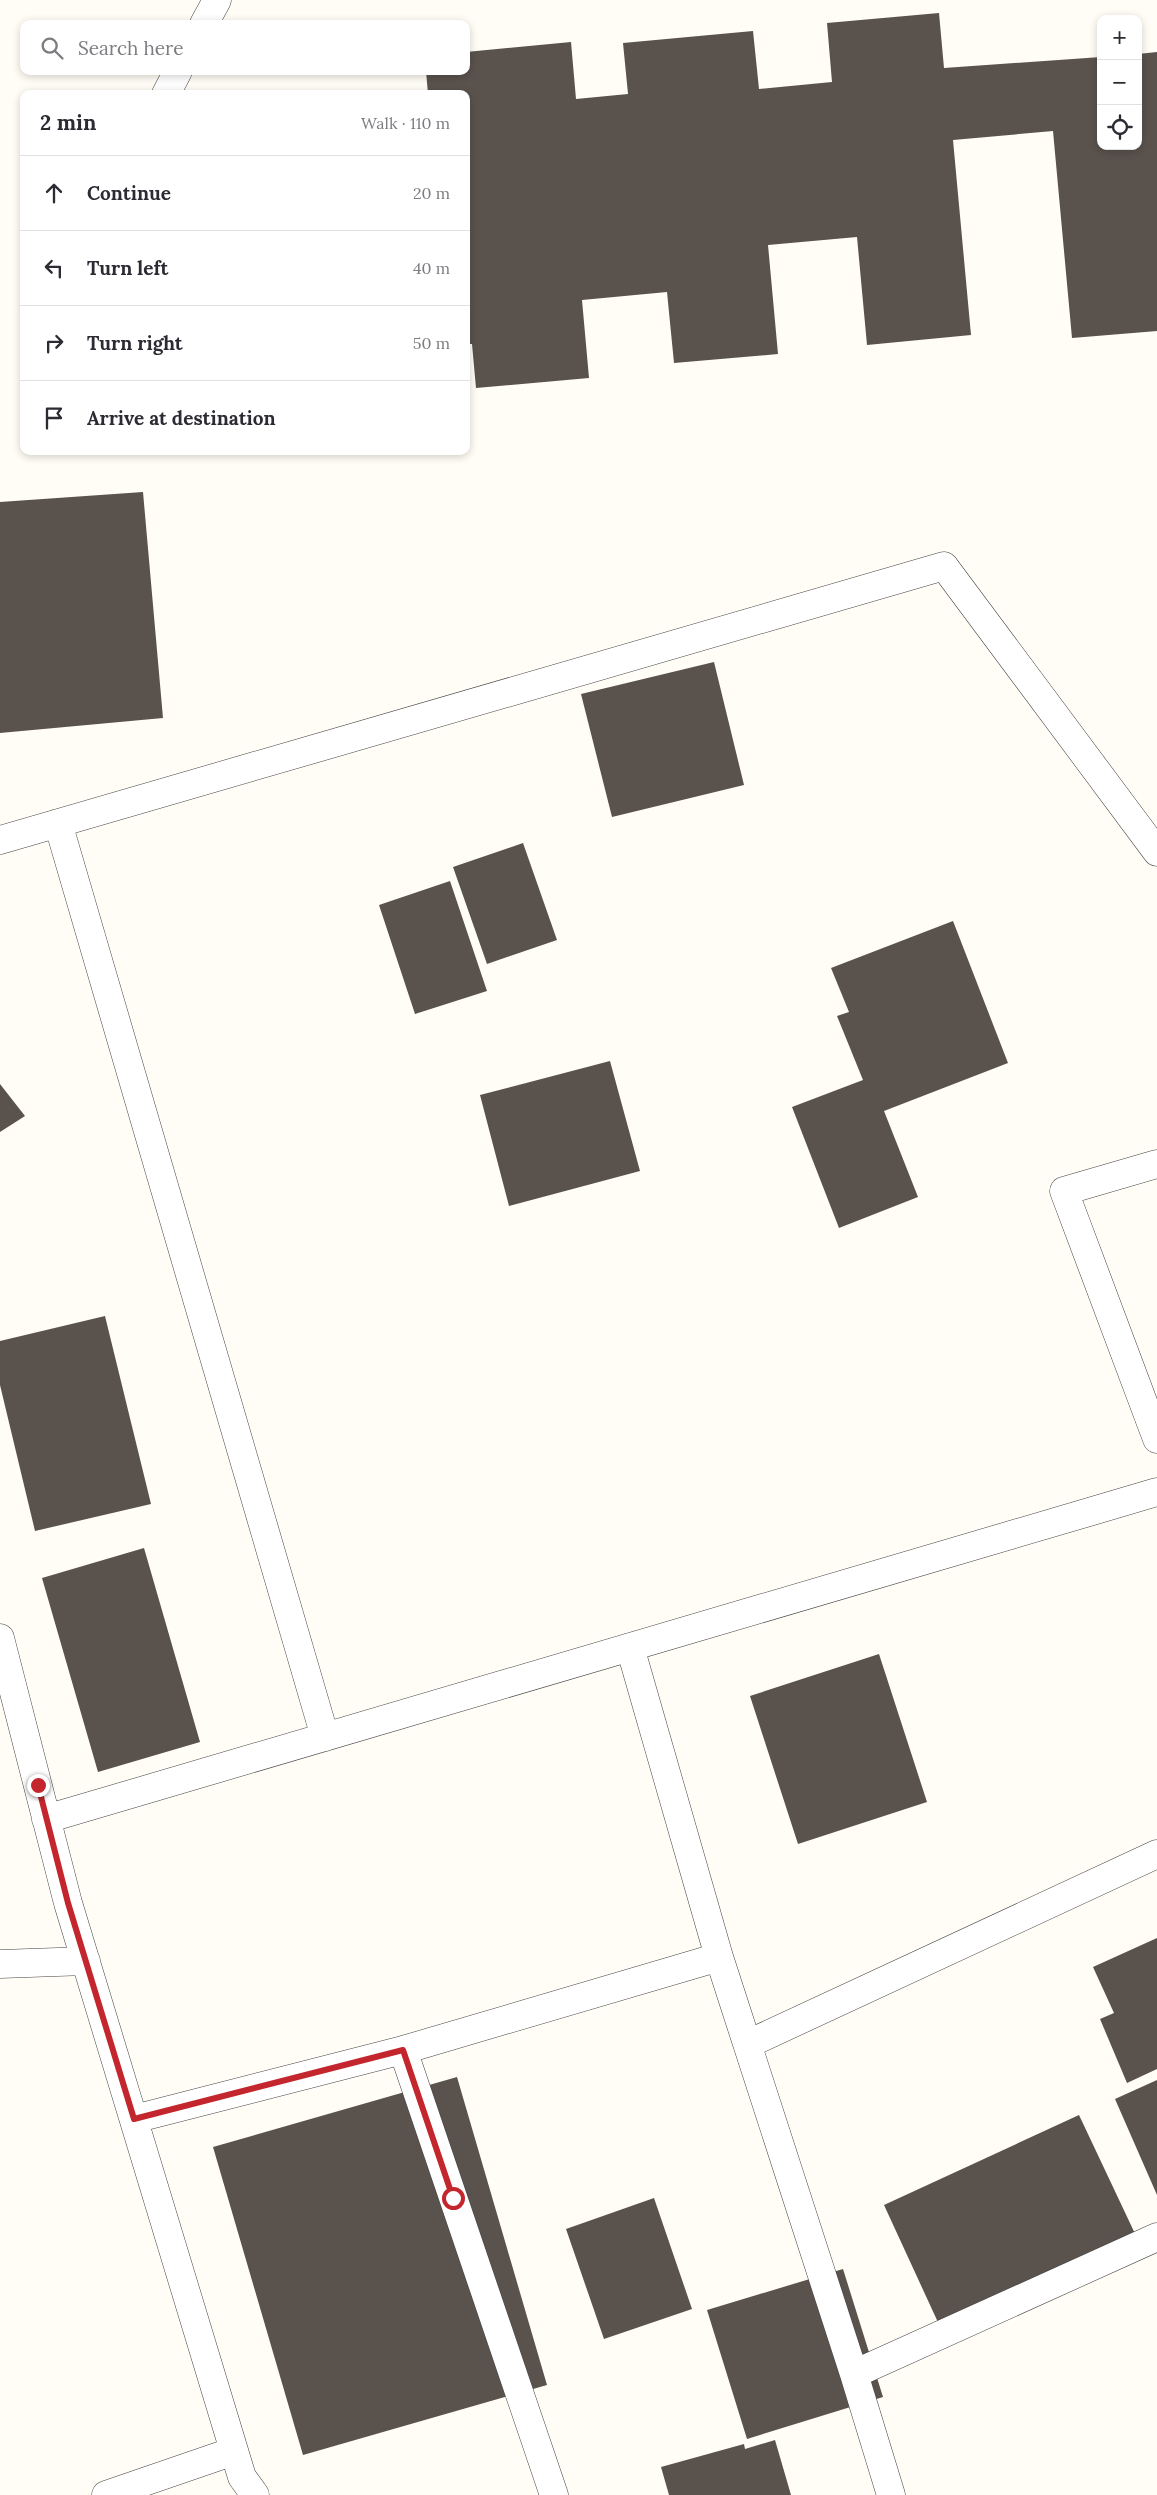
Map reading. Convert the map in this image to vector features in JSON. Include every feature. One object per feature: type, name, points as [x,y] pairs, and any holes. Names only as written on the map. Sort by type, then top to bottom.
[{"type":"street","points":[[206,20],[217,0]]},
{"type":"street","points":[[168,90],[176,75]]},
{"type":"street","points":[[0,840],[944,566],[1157,852]]},
{"type":"street","points":[[58,823],[325,1737]]},
{"type":"street","points":[[1157,1164],[1064,1191],[1157,1439]]},
{"type":"street","points":[[46,1819],[1157,1492]]},
{"type":"street","points":[[0,1638],[46,1819],[86,1961],[242,2477],[255,2495]]},
{"type":"street","points":[[630,1647],[719,1957],[854,2374],[891,2495]]},
{"type":"street","points":[[748,2044],[1157,1854]]},
{"type":"street","points":[[134,2119],[403,2050],[719,1957]]},
{"type":"street","points":[[0,1964],[86,1961]]},
{"type":"street","points":[[403,2050],[554,2495]]},
{"type":"street","points":[[854,2374],[1157,2237]]},
{"type":"street","points":[[106,2495],[234,2451]]},
{"type":"building","points":[[939,13],[944,68],[1097,57],[1097,150],[1142,150],[1142,54],[1157,52],[1157,331],[1072,338],[1053,131],[953,140],[971,335],[867,345],[857,237],[768,245],[778,354],[674,363],[667,292],[582,300],[589,378],[476,388],[472,344],[470,344],[470,90],[428,90],[426,75],[470,75],[470,52],[571,42],[576,99],[628,94],[623,43],[753,31],[759,89],[832,82],[827,23]]},
{"type":"building","points":[[143,492],[163,718],[0,733],[0,502]]},
{"type":"building","points":[[714,662],[744,785],[612,817],[581,694]]},
{"type":"building","points":[[523,843],[557,940],[487,964],[453,867]]},
{"type":"building","points":[[450,881],[487,991],[415,1014],[379,905]]},
{"type":"building","points":[[953,921],[1008,1063],[884,1111],[918,1197],[839,1228],[792,1107],[863,1080],[837,1016],[849,1012],[831,968]]},
{"type":"building","points":[[610,1061],[640,1171],[509,1206],[480,1095]]},
{"type":"building","points":[[0,1084],[25,1116],[0,1132]]},
{"type":"building","points":[[105,1316],[151,1504],[35,1531],[0,1385],[0,1341]]},
{"type":"building","points":[[144,1548],[200,1742],[98,1772],[42,1578]]},
{"type":"building","points":[[879,1654],[927,1802],[798,1844],[750,1696]]},
{"type":"building","points":[[1157,1938],[1157,2069],[1127,2083],[1100,2019],[1114,2013],[1093,1967]]},
{"type":"building","points":[[457,2077],[547,2385],[303,2455],[213,2147]]},
{"type":"building","points":[[1157,2080],[1157,2195],[1115,2099]]},
{"type":"building","points":[[1079,2115],[1138,2240],[942,2331],[884,2205]]},
{"type":"building","points":[[654,2198],[692,2309],[604,2339],[566,2229]]},
{"type":"building","points":[[843,2269],[883,2397],[747,2439],[707,2310]]},
{"type":"building","points":[[775,2440],[791,2495],[669,2495],[661,2467],[744,2444],[745,2449]]},
{"type":"route","points":[[38,1785],[68,1903],[134,2119],[403,2050],[453,2198]]}]
